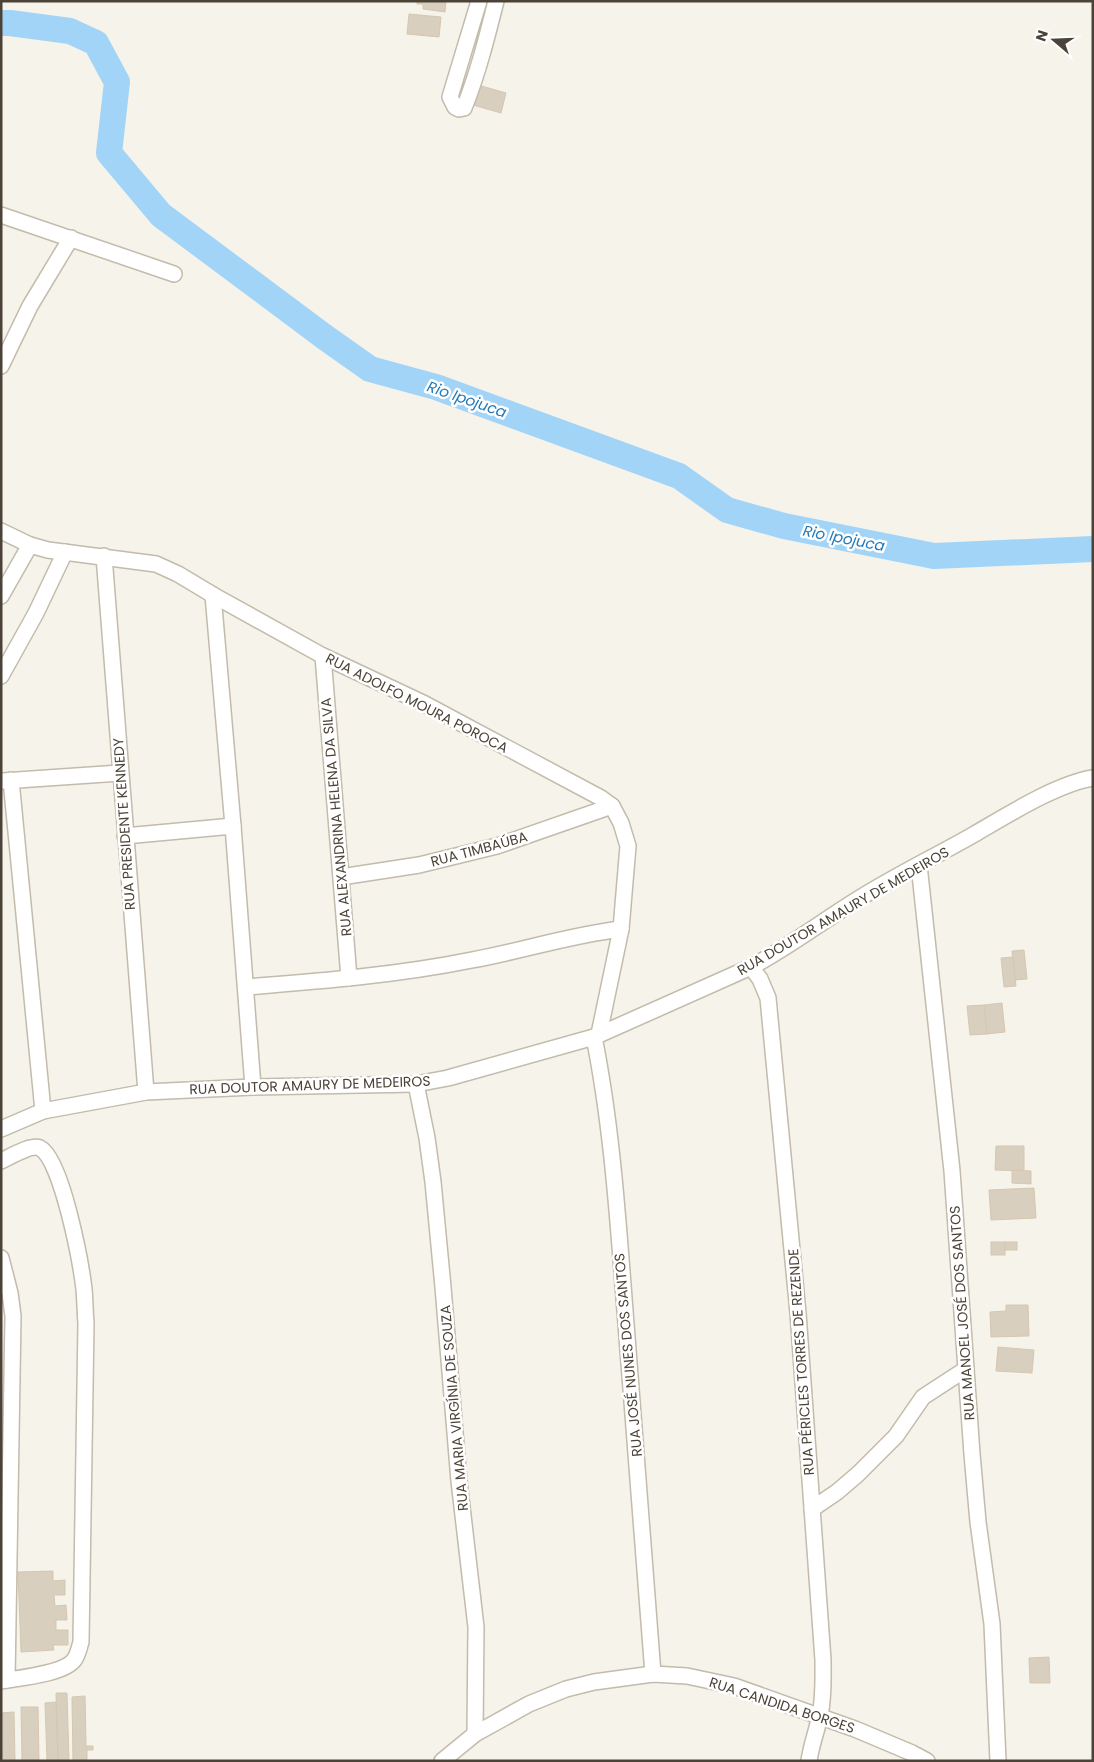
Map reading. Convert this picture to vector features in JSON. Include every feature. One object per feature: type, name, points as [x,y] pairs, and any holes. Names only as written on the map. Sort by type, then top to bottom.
[{"type":"street","points":[[479,1],[450,97],[455,107],[459,109],[464,108],[469,95],[487,39],[496,1]]},
{"type":"street","points":[[1,216],[174,274]]},
{"type":"street","points":[[1,366],[30,306],[70,238]]},
{"type":"street","name":"RUA ADOLFO MOURA POROCA","points":[[1,531],[30,545],[66,552],[156,564],[178,574],[323,656],[425,704],[601,798],[612,806]]},
{"type":"street","points":[[1,596],[30,545]]},
{"type":"street","points":[[1,676],[36,613],[66,552]]},
{"type":"street","name":"RUA PRESIDENTE KENNEDY","points":[[104,556],[146,1092]]},
{"type":"street","points":[[213,595],[234,826],[253,1086]]},
{"type":"street","name":"RUA ALEXANDRINA HELENA DA SILVA","points":[[323,656],[349,978]]},
{"type":"street","points":[[43,1112],[6,780],[120,773]]},
{"type":"street","name":"RUA DOUTOR AMAURY DE MEDEIROS","points":[[1,1129],[43,1112],[146,1092],[253,1086],[416,1084],[448,1078],[596,1035],[751,966],[882,884],[1038,799],[1070,784],[1093,778]]},
{"type":"street","points":[[596,1035],[621,929],[628,846],[621,823],[612,806]]},
{"type":"street","name":"RUA TIMBAÚBA","points":[[341,877],[420,865],[497,846],[612,806]]},
{"type":"street","points":[[125,836],[234,826]]},
{"type":"street","name":"RUA MANOEL JOSÉ DOS SANTOS","points":[[919,865],[952,1170],[978,1522],[992,1624],[998,1761]]},
{"type":"street","points":[[246,987],[389,975],[473,960],[568,937],[621,929]]},
{"type":"street","name":"RUA PÉRICLES TORRES DE REZENDE","points":[[751,966],[760,979],[768,998],[798,1313],[823,1660],[823,1690],[820,1716],[810,1750],[809,1761]]},
{"type":"street","name":"RUA JOSÉ NUNES DOS SANTOS","points":[[596,1035],[610,1146],[653,1674]]},
{"type":"street","name":"RUA MARIA VIRGÍNIA DE SOUZA","points":[[416,1084],[427,1138],[433,1182],[444,1287],[459,1481],[476,1627],[475,1734]]},
{"type":"street","points":[[1,1161],[34,1147],[46,1152],[59,1179],[74,1233],[84,1289],[86,1323],[81,1642],[73,1662],[65,1667],[54,1671],[4,1680],[13,1316],[10,1293],[1,1258]]},
{"type":"street","points":[[812,1509],[837,1492],[858,1474],[896,1436],[923,1397],[966,1369]]},
{"type":"street","name":"RUA CANDIDA BORGES","points":[[442,1761],[475,1734],[529,1704],[594,1682],[653,1674],[687,1676],[734,1686],[820,1716],[904,1749],[927,1761]]},
{"type":"building","points":[[417,1],[446,1],[445,12],[423,9],[423,4],[417,4]]},
{"type":"building","points":[[409,14],[441,17],[439,37],[407,34]]},
{"type":"building","points":[[478,85],[506,93],[501,113],[473,105]]},
{"type":"building","points":[[1024,950],[1027,979],[1015,980],[1012,951]]},
{"type":"building","points":[[1013,957],[1016,986],[1004,987],[1001,958]]},
{"type":"building","points":[[1002,1003],[1005,1032],[987,1034],[984,1005]]},
{"type":"building","points":[[984,1005],[987,1034],[970,1035],[967,1006]]},
{"type":"building","points":[[996,1146],[1024,1146],[1024,1171],[995,1170]]},
{"type":"building","points":[[1012,1170],[1031,1171],[1031,1184],[1012,1183]]},
{"type":"building","points":[[1034,1188],[1036,1218],[991,1220],[989,1190]]},
{"type":"building","points":[[991,1242],[1005,1242],[1005,1255],[991,1255]]},
{"type":"building","points":[[1005,1242],[1017,1242],[1017,1250],[1005,1250]]},
{"type":"building","points":[[1006,1305],[1028,1305],[1029,1336],[991,1337],[990,1312],[1006,1311]]},
{"type":"building","points":[[998,1347],[1034,1350],[1032,1373],[996,1371]]},
{"type":"building","points":[[53,1571],[53,1581],[65,1580],[65,1595],[54,1595],[55,1606],[66,1605],[67,1620],[56,1620],[56,1630],[68,1630],[68,1645],[53,1645],[54,1650],[21,1652],[18,1572]]},
{"type":"building","points":[[1049,1657],[1050,1683],[1030,1683],[1029,1658]]},
{"type":"building","points":[[56,1693],[67,1693],[69,1761],[58,1761]]},
{"type":"building","points":[[85,1696],[86,1746],[93,1746],[93,1750],[87,1750],[87,1761],[73,1761],[72,1697]]},
{"type":"building","points":[[56,1702],[58,1761],[47,1761],[45,1703]]},
{"type":"building","points":[[21,1707],[38,1707],[39,1761],[22,1761]]},
{"type":"building","points":[[14,1712],[15,1761],[1,1761],[1,1713]]},
{"type":"waterway","name":"Rio Ipojuca","points":[[1,23],[70,31],[96,43],[117,82],[109,153],[161,215],[370,369],[436,387],[679,476],[727,510],[784,526],[934,556],[1093,549]]}]
